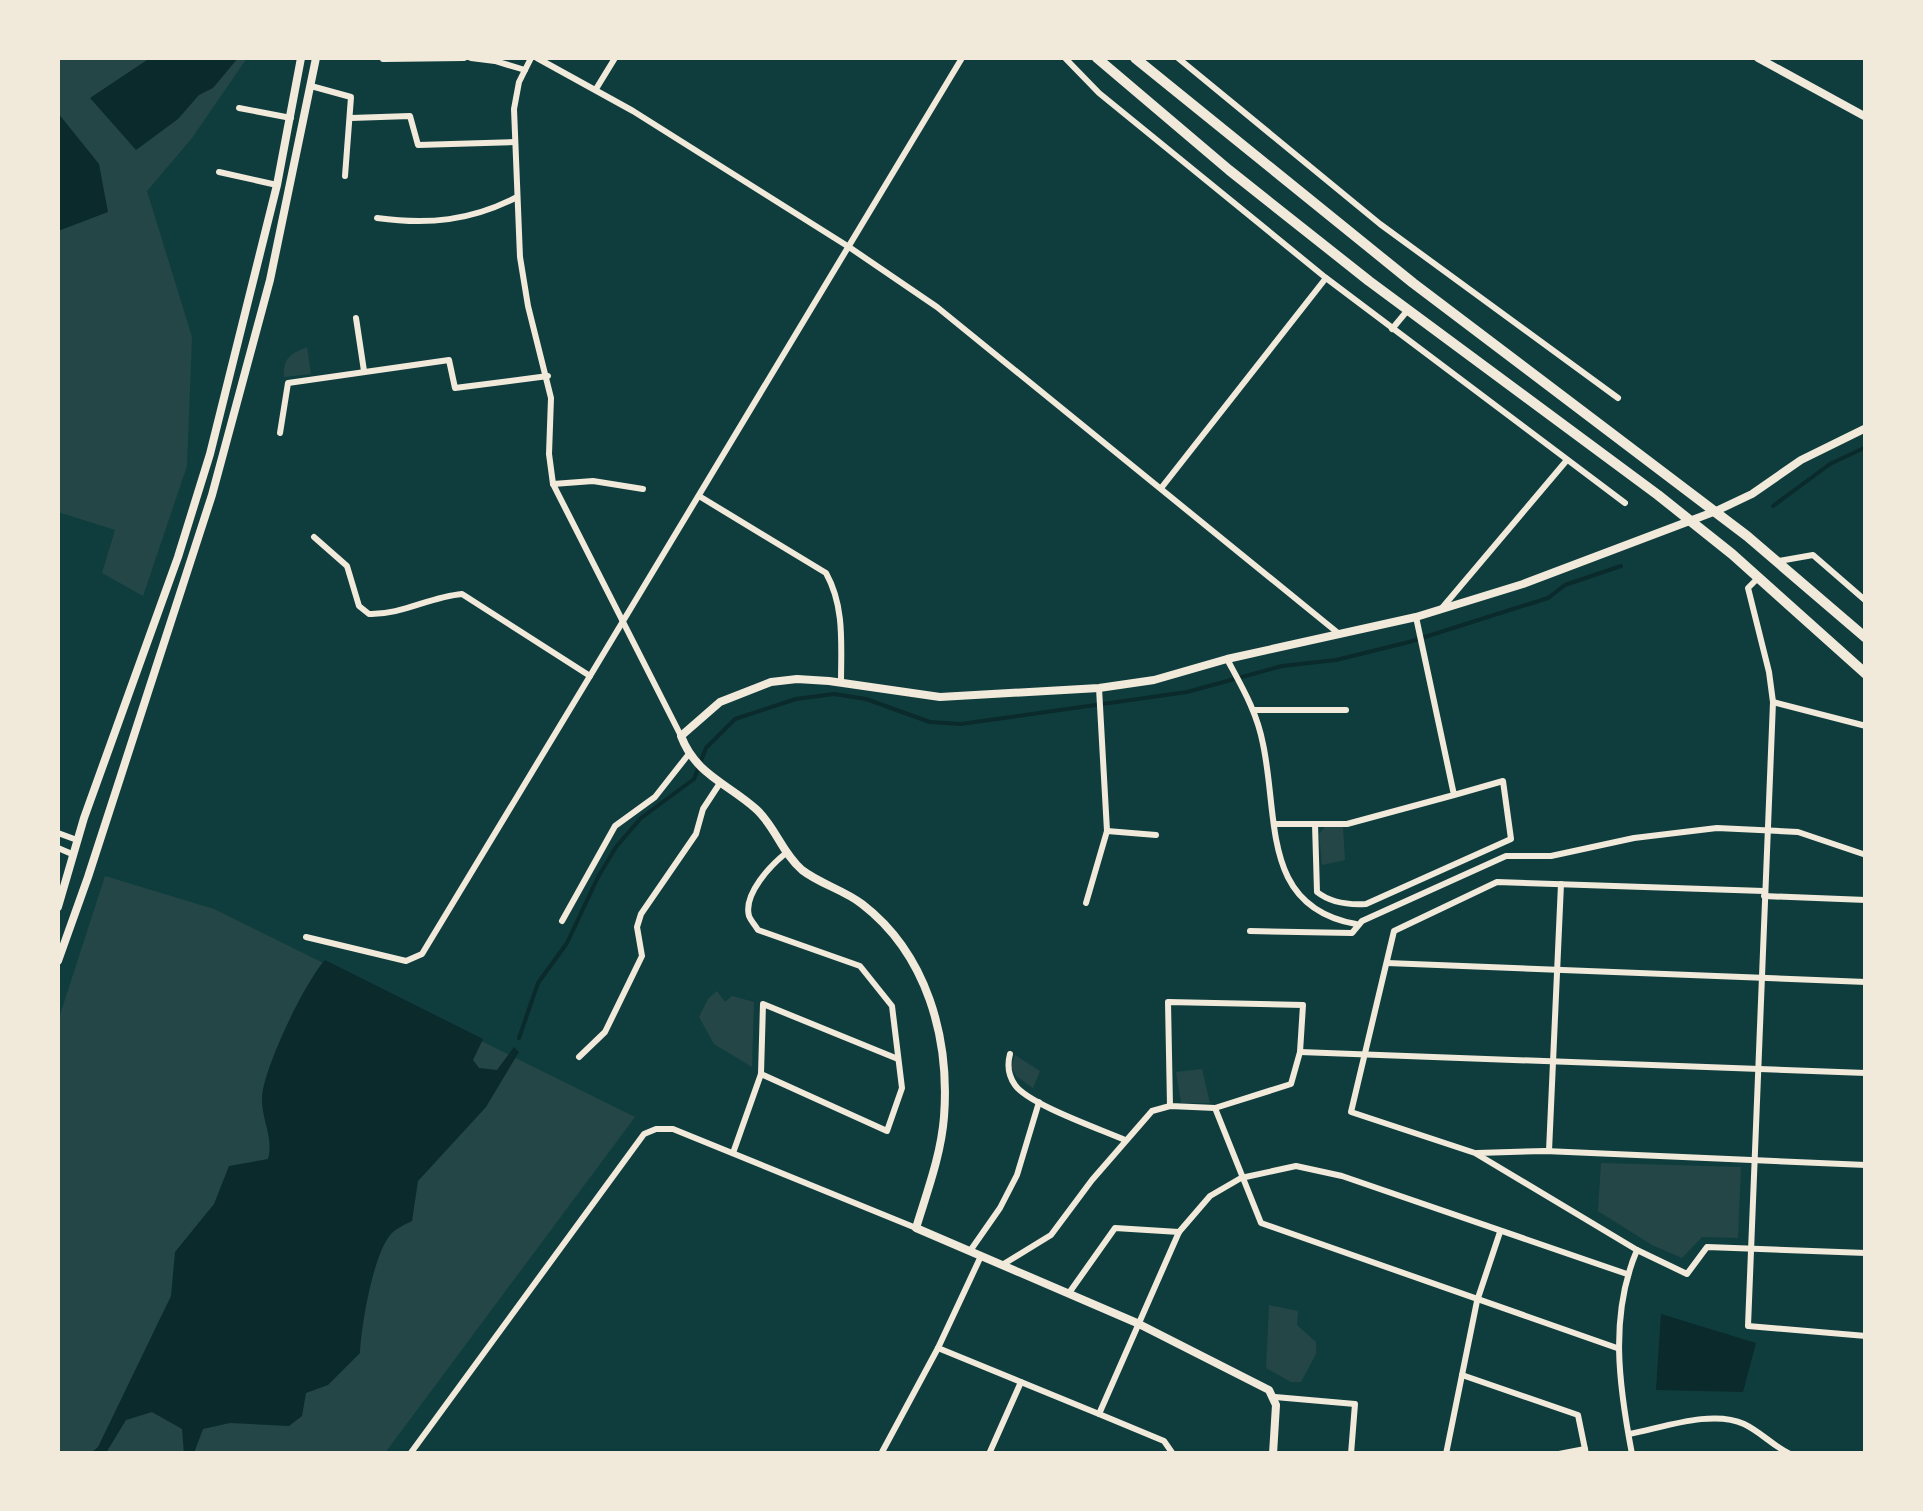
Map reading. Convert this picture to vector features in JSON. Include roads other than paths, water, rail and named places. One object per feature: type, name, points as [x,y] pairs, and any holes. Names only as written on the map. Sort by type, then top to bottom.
[{"type":"highway","points":[[1097,58],[1228,170],[1407,311],[1758,577],[1866,674]]},
{"type":"highway","points":[[1134,58],[1413,283],[1716,511],[1866,638]]},
{"type":"street","points":[[58,906],[72,854],[178,557],[210,454],[277,185],[302,58]]},
{"type":"street","points":[[58,962],[217,478],[270,280],[316,58]]},
{"type":"street","points":[[916,1228],[944,1117],[940,1038],[933,1002],[887,928],[860,902],[799,868],[756,808],[690,758],[552,484],[548,376],[528,306],[520,258],[514,108],[525,70],[534,58],[596,90],[849,247],[937,307],[1338,633]]},
{"type":"street","points":[[596,90],[615,58]]},
{"type":"street","points":[[306,937],[406,962],[422,954],[962,58]]},
{"type":"street","points":[[1065,58],[1099,93],[1326,278],[1625,502]]},
{"type":"street","points":[[1178,58],[1380,224],[1618,398]]},
{"type":"street","points":[[1758,58],[1866,117]]},
{"type":"street","points":[[383,59],[495,60],[525,70]]},
{"type":"street","points":[[311,86],[351,97],[345,176]]},
{"type":"street","points":[[240,108],[291,118]]},
{"type":"street","points":[[351,118],[410,116],[418,145],[515,142]]},
{"type":"street","points":[[219,172],[277,185]]},
{"type":"street","points":[[377,218],[438,223],[487,212],[517,197]]},
{"type":"street","points":[[1162,487],[1326,278]]},
{"type":"street","points":[[1392,329],[1407,311]]},
{"type":"street","points":[[356,318],[364,371]]},
{"type":"street","points":[[280,433],[288,383],[449,360],[455,388],[548,376]]},
{"type":"street","points":[[681,736],[720,702],[743,690],[797,679],[940,697],[1098,688],[1154,680],[1416,617],[1523,584],[1716,511],[1752,494],[1801,460],[1866,428]]},
{"type":"street","points":[[1442,609],[1567,460]]},
{"type":"street","points":[[552,484],[593,480],[643,489]]},
{"type":"street","points":[[699,496],[826,573],[835,588],[841,614],[841,683]]},
{"type":"street","points":[[314,537],[347,566],[359,606],[368,614],[405,610],[446,595],[462,594],[590,676]]},
{"type":"street","points":[[1778,562],[1813,554],[1866,600]]},
{"type":"street","points":[[1758,577],[1748,588],[1773,702],[1748,1326],[1866,1336]]},
{"type":"street","points":[[1416,617],[1454,795]]},
{"type":"street","points":[[1226,660],[1254,710],[1264,745],[1274,824],[1290,886],[1315,912],[1356,924],[1506,856],[1551,856],[1596,844],[1717,828],[1798,832],[1866,854]]},
{"type":"street","points":[[1086,903],[1107,831],[1098,688]]},
{"type":"street","points":[[1320,697],[1320,710]]},
{"type":"street","points":[[1773,702],[1866,726]]},
{"type":"street","points":[[1254,710],[1346,710]]},
{"type":"street","points":[[562,921],[615,826],[655,797],[690,758]]},
{"type":"street","points":[[1274,824],[1315,824],[1347,824],[1503,781],[1511,838],[1366,904],[1352,905],[1325,899],[1317,892],[1315,824]]},
{"type":"street","points":[[579,1058],[605,1032],[642,956],[637,928],[641,914],[696,834],[703,810],[720,783]]},
{"type":"street","points":[[1107,831],[1156,835]]},
{"type":"street","points":[[58,834],[96,847]]},
{"type":"street","points":[[58,848],[93,860]]},
{"type":"street","points":[[760,1074],[887,1131],[902,1088],[892,1006],[860,966],[758,930],[749,915],[750,898],[774,862],[786,852]]},
{"type":"street","points":[[1866,900],[1497,882],[1394,932],[1351,1112],[1475,1153],[1637,1250],[1688,1274],[1707,1246],[1866,1253]]},
{"type":"street","points":[[1548,1152],[1561,884]]},
{"type":"street","points":[[1250,931],[1352,933],[1356,924]]},
{"type":"street","points":[[1386,963],[1866,982]]},
{"type":"street","points":[[1002,1265],[1050,1235],[1143,1117],[1170,1106],[1215,1108],[1291,1084],[1300,1052],[1303,1005],[1168,1002],[1170,1106]]},
{"type":"street","points":[[733,1153],[760,1074],[762,1004],[900,1060]]},
{"type":"street","points":[[1300,1052],[1866,1073]]},
{"type":"street","points":[[1010,1054],[1007,1066],[1016,1086],[1039,1102],[1124,1140]]},
{"type":"street","points":[[970,1251],[1017,1175],[1039,1102]]},
{"type":"street","points":[[1215,1108],[1261,1223],[1616,1348]]},
{"type":"street","points":[[410,1454],[644,1134],[673,1129],[1137,1323],[1269,1390],[1274,1397],[1273,1454]]},
{"type":"street","points":[[1475,1153],[1548,1152],[1866,1165]]},
{"type":"street","points":[[1098,1414],[1178,1232],[1210,1196],[1241,1178],[1296,1166],[1342,1176],[1626,1274]]},
{"type":"street","points":[[1069,1294],[1115,1228],[1178,1232]]},
{"type":"street","points":[[1460,1454],[1447,1452],[1476,1301],[1500,1232]]},
{"type":"street","points":[[1632,1454],[1616,1348],[1626,1274],[1637,1250]]},
{"type":"street","points":[[881,1454],[938,1348],[981,1256]]},
{"type":"street","points":[[938,1348],[1164,1441],[1173,1454]]},
{"type":"street","points":[[1462,1375],[1578,1415],[1585,1451],[1559,1454]]},
{"type":"street","points":[[989,1454],[1021,1382]]},
{"type":"street","points":[[1274,1397],[1355,1404],[1351,1454]]},
{"type":"street","points":[[1628,1434],[1730,1419],[1790,1454]]},
{"type":"waterway","points":[[1773,506],[1830,464],[1866,447]]},
{"type":"waterway","points":[[519,1038],[538,983],[567,943],[616,847],[641,818],[694,779],[706,748],[735,719],[796,699],[834,694],[866,699],[930,722],[961,724],[1187,692],[1282,666],[1336,660],[1409,642],[1548,598],[1565,585],[1621,566]]}]
